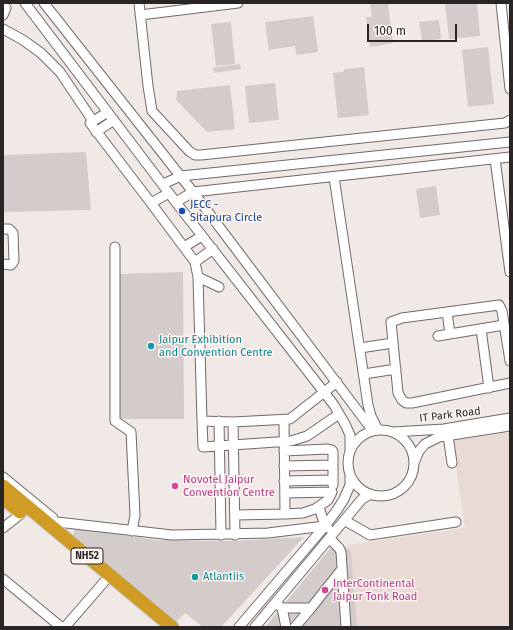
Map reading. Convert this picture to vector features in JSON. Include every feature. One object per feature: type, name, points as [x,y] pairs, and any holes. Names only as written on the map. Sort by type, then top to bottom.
[{"type":"highway","name":"NH52","points":[[3,486],[23,508],[104,582],[158,627]]},
{"type":"highway","name":"NH52","points":[[3,498],[23,508],[172,627]]},
{"type":"street","points":[[25,3],[202,236],[324,392],[346,424],[350,436],[348,465],[350,485],[344,498],[324,526],[239,627]]},
{"type":"street","points":[[44,3],[194,192],[337,382],[376,430]]},
{"type":"street","points":[[139,3],[152,111],[189,151],[195,155],[201,156],[497,124],[510,120]]},
{"type":"street","points":[[140,15],[238,3]]},
{"type":"street","points":[[501,3],[510,89]]},
{"type":"street","points":[[3,29],[23,40],[41,53],[51,63],[91,122],[96,132],[196,262],[198,277],[203,447],[234,445],[284,446],[332,450],[333,452],[332,492],[328,500],[319,507],[303,513],[235,515]]},
{"type":"street","points":[[3,35],[26,47],[43,59],[91,122]]},
{"type":"street","points":[[91,122],[108,112]]},
{"type":"street","points":[[96,132],[114,120]]},
{"type":"street","points":[[163,184],[181,176],[510,142]]},
{"type":"street","points":[[176,202],[194,192],[510,157]]},
{"type":"street","points":[[496,159],[510,272]]},
{"type":"street","points":[[334,177],[364,374],[371,416],[376,430]]},
{"type":"street","points":[[151,204],[169,193]]},
{"type":"street","points":[[3,229],[9,229],[13,233],[14,261],[12,265],[3,264]]},
{"type":"street","points":[[184,247],[202,236]]},
{"type":"street","points":[[115,247],[115,420],[131,432],[135,515],[132,531]]},
{"type":"street","points":[[196,262],[213,249]]},
{"type":"street","points":[[198,277],[219,287]]},
{"type":"street","points":[[510,361],[502,311],[499,305],[393,321],[390,325],[398,393],[402,400],[406,403],[510,383]]},
{"type":"street","points":[[446,312],[450,334]]},
{"type":"street","points":[[438,336],[504,325]]},
{"type":"street","points":[[481,329],[489,388]]},
{"type":"street","points":[[360,348],[393,343]]},
{"type":"street","points":[[364,374],[396,369]]},
{"type":"street","points":[[202,422],[290,419],[296,416],[337,382]]},
{"type":"street","points":[[284,446],[291,441],[307,436],[339,414]]},
{"type":"street","name":"IT Park Road","points":[[392,432],[444,429],[510,418]]},
{"type":"street","points":[[284,420],[284,481],[286,514]]},
{"type":"street","points":[[220,421],[219,446],[221,535]]},
{"type":"street","points":[[233,422],[235,535]]},
{"type":"street","name":"IT Park Road","points":[[414,465],[419,451],[425,444],[439,437],[510,426]]},
{"type":"street","points":[[350,451],[361,436],[376,430],[384,430],[401,437],[408,444],[413,454],[414,465],[412,475],[406,484],[398,491],[388,495],[376,496],[366,492],[357,486],[350,476]]},
{"type":"street","points":[[448,436],[452,463]]},
{"type":"street","points":[[284,466],[333,465]]},
{"type":"street","points":[[3,477],[57,522]]},
{"type":"street","points":[[284,481],[333,480]]},
{"type":"street","points":[[285,493],[332,492]]},
{"type":"street","points":[[255,627],[279,605],[344,520],[362,499],[371,494]]},
{"type":"street","points":[[220,496],[234,496]]},
{"type":"street","points":[[319,507],[324,526],[340,549],[346,627]]},
{"type":"street","points":[[3,528],[23,508],[57,522],[172,535],[268,534],[324,526]]},
{"type":"street","points":[[344,520],[370,535],[456,522]]},
{"type":"street","points":[[295,627],[342,569]]},
{"type":"street","points":[[3,579],[61,627]]},
{"type":"street","points":[[65,627],[104,582]]},
{"type":"street","points":[[279,605],[311,608]]},
{"type":"street","points":[[279,605],[286,627]]},
{"type":"shaded area","points":[[510,433],[510,627],[353,627],[347,545],[465,528],[452,440]]},
{"type":"building","points":[[388,3],[393,43],[370,47],[366,17],[372,17],[370,4]]},
{"type":"building","points":[[445,3],[477,3],[480,36],[449,39]]},
{"type":"building","points":[[313,16],[318,52],[296,55],[295,46],[269,50],[265,22]]},
{"type":"building","points":[[439,20],[441,39],[422,41],[419,22]]},
{"type":"building","points":[[231,22],[235,64],[216,66],[211,24]]},
{"type":"building","points":[[488,47],[494,104],[468,107],[462,50]]},
{"type":"building","points":[[240,64],[241,69],[214,73],[213,68]]},
{"type":"building","points":[[364,67],[369,115],[338,118],[333,73],[343,72],[344,69]]},
{"type":"building","points":[[275,83],[279,120],[249,123],[245,86]]},
{"type":"building","points":[[230,85],[235,129],[207,132],[176,100],[177,91]]},
{"type":"building","points":[[86,152],[91,210],[3,212],[3,155]]},
{"type":"building","points":[[436,186],[440,215],[420,218],[416,189]]},
{"type":"building","name":"Jaipur Exhibition and Convention Centre","points":[[183,272],[184,419],[120,419],[119,274]]},
{"type":"building","name":"Atlantiis","points":[[75,528],[156,540],[231,541],[304,537],[221,627],[203,627],[185,613],[177,621],[73,536]]},
{"type":"building","name":"InterContinental Jaipur Tonk Road","points":[[337,540],[351,552],[357,627],[265,627]]},
{"type":"place","name":"JECC - Sitapura Circle","points":[[182,211]]},
{"type":"place","name":"Jaipur Exhibition and Convention Centre","points":[[151,346]]},
{"type":"place","name":"Novotel Jaipur Convention Centre","points":[[175,486]]},
{"type":"place","name":"Atlantiis","points":[[195,577]]},
{"type":"place","name":"InterContinental Jaipur Tonk Road","points":[[325,590]]}]
